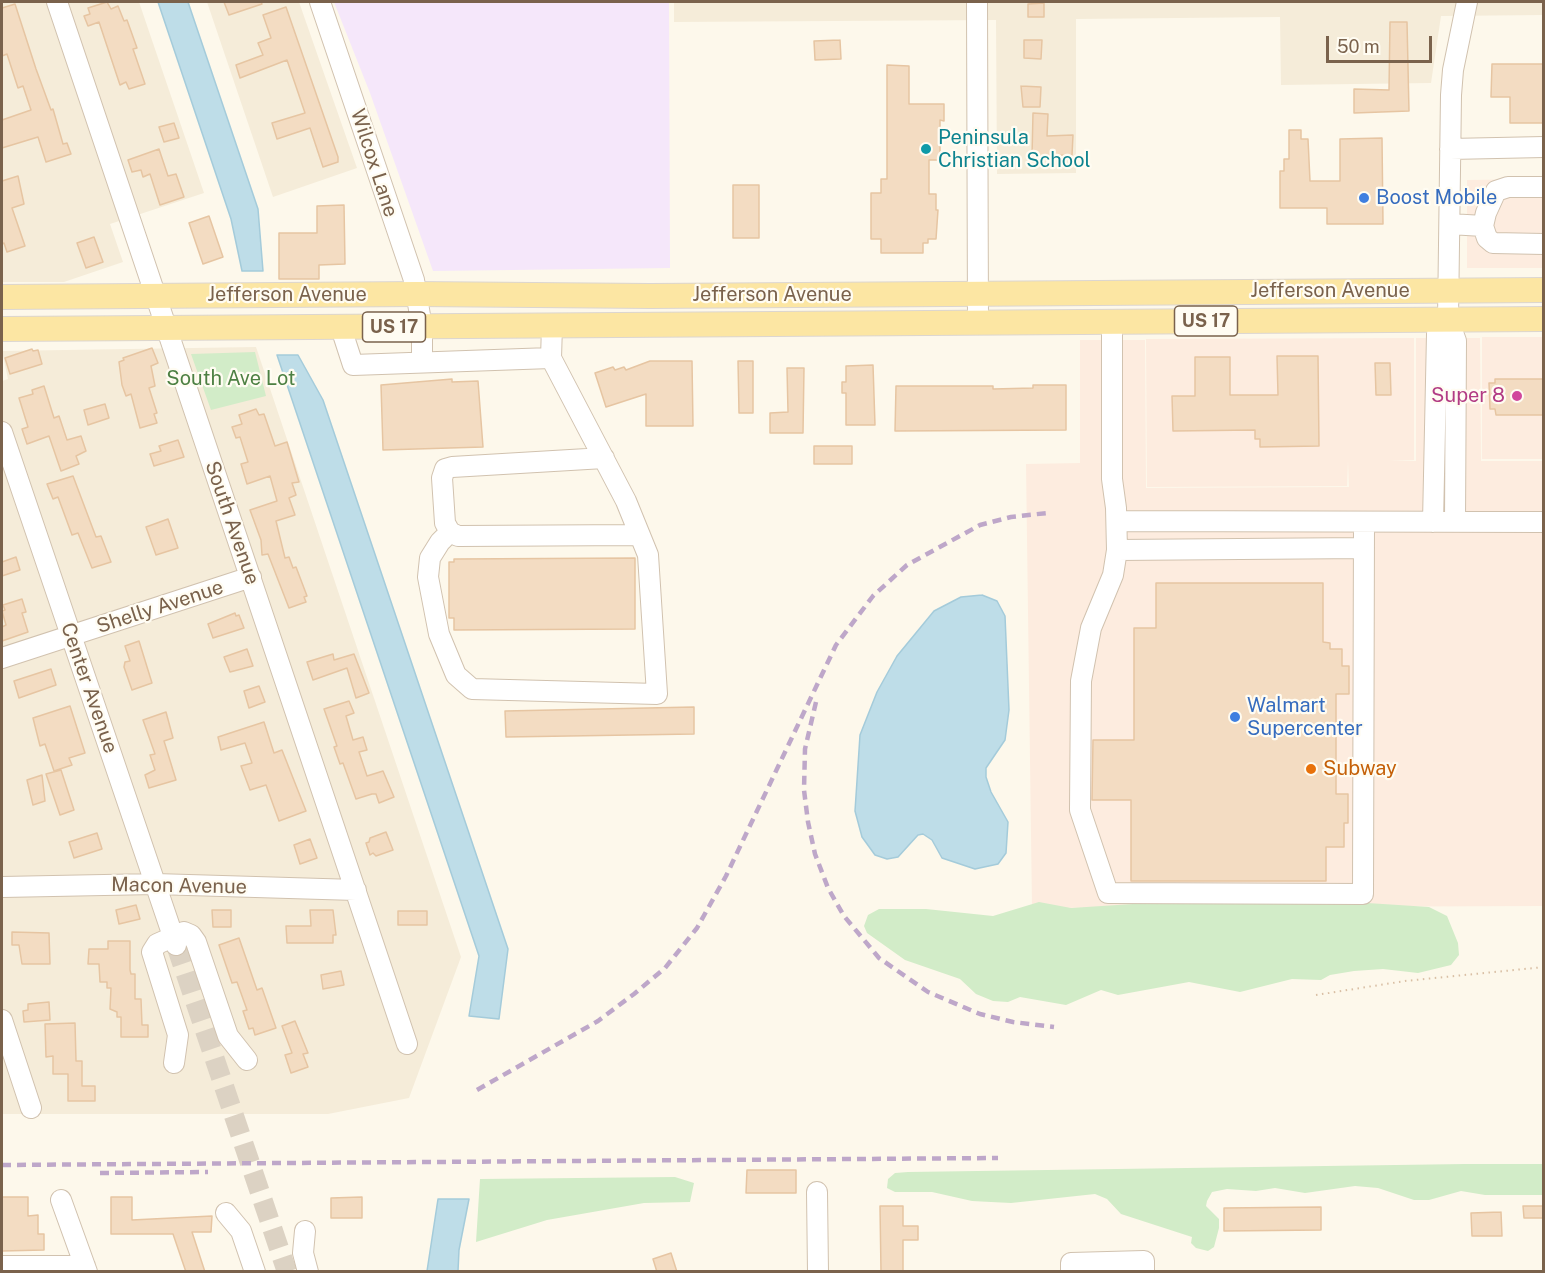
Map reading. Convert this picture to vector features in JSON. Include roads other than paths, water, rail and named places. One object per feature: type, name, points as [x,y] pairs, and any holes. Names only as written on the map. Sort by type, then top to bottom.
[{"type":"main road","name":"Jefferson Avenue","points":[[2,297],[417,294],[650,296],[1544,290]]},
{"type":"main road","name":"Jefferson Avenue","points":[[2,329],[167,330],[1544,319]]},
{"type":"street","name":"South Avenue","points":[[57,2],[407,1044]]},
{"type":"street","name":"Wilcox Lane","points":[[320,2],[417,294],[422,327],[422,361]]},
{"type":"street","points":[[977,2],[978,323]]},
{"type":"street","points":[[1455,522],[1456,341],[1448,320],[1450,149],[1453,70],[1467,2]]},
{"type":"street","points":[[1450,149],[1544,147]]},
{"type":"street","points":[[1544,187],[1508,187],[1496,190],[1483,226],[1487,238],[1493,243],[1544,244]]},
{"type":"street","points":[[1450,224],[1483,226]]},
{"type":"street","points":[[1434,522],[1437,334],[1448,320]]},
{"type":"street","points":[[1112,322],[1112,486],[1118,550],[1113,575],[1091,628],[1081,681],[1080,810],[1108,893],[1363,894],[1364,522]]},
{"type":"street","points":[[450,532],[440,542],[430,558],[428,577],[440,634],[456,675],[472,689],[657,694],[648,555],[626,501],[551,358],[552,326]]},
{"type":"street","points":[[340,328],[353,365],[551,358]]},
{"type":"street","name":"Center Avenue","points":[[2,432],[174,941]]},
{"type":"street","points":[[604,458],[445,469],[442,478],[445,523],[450,532],[458,536],[640,535]]},
{"type":"street","points":[[1117,521],[1544,522]]},
{"type":"street","points":[[1118,550],[1364,548]]},
{"type":"street","name":"Shelly Avenue","points":[[2,658],[251,577]]},
{"type":"street","name":"Macon Avenue","points":[[2,886],[155,884],[356,890]]},
{"type":"street","points":[[174,1063],[178,1035],[152,958],[158,944],[174,941],[184,932],[191,935],[196,942],[228,1036],[247,1060]]},
{"type":"street","points":[[2,1020],[31,1108]]},
{"type":"street","points":[[817,1192],[818,1272]]},
{"type":"street","points":[[2,1266],[86,1269],[61,1200]]},
{"type":"street","points":[[225,1213],[241,1231],[255,1272]]},
{"type":"street","points":[[305,1231],[303,1253],[308,1272]]},
{"type":"street","points":[[1071,1272],[1071,1263],[1144,1261],[1144,1272]]},
{"type":"water","points":[[158,2],[188,2],[258,209],[263,271],[242,271],[231,219]]},
{"type":"water","points":[[277,355],[298,355],[323,400],[508,949],[499,1019],[469,1016],[479,956]]},
{"type":"water","points":[[982,595],[997,601],[1005,616],[1009,710],[1005,740],[986,768],[986,777],[991,792],[1008,822],[1006,853],[998,864],[975,869],[942,858],[932,840],[923,834],[918,835],[898,857],[887,859],[875,855],[862,837],[855,811],[860,735],[877,692],[897,656],[934,611],[961,597]]},
{"type":"water","points":[[438,1199],[469,1199],[459,1250],[458,1271],[427,1271]]},
{"type":"tunnel","points":[[176,945],[287,1272]]},
{"type":"railway","points":[[477,1090],[598,1021],[665,968],[697,928],[726,876],[836,645],[873,596],[907,565],[980,525],[1011,517],[1047,513]]},
{"type":"railway","points":[[816,702],[805,749],[804,790],[808,822],[815,854],[828,888],[844,916],[879,958],[928,992],[980,1014],[1013,1022],[1054,1027]]},
{"type":"railway","points":[[2,1165],[998,1158]]},
{"type":"railway","points":[[100,1173],[208,1172]]},
{"type":"place","name":"Peninsula Christian School","points":[[926,149]]},
{"type":"place","name":"Boost Mobile","points":[[1364,198]]},
{"type":"place","name":"Super 8","points":[[1517,396]]},
{"type":"place","name":"Walmart Supercenter","points":[[1235,717]]},
{"type":"place","name":"Subway","points":[[1311,769]]},
{"type":"park label","name":"South Ave Lot","points":[[231,379]]}]
